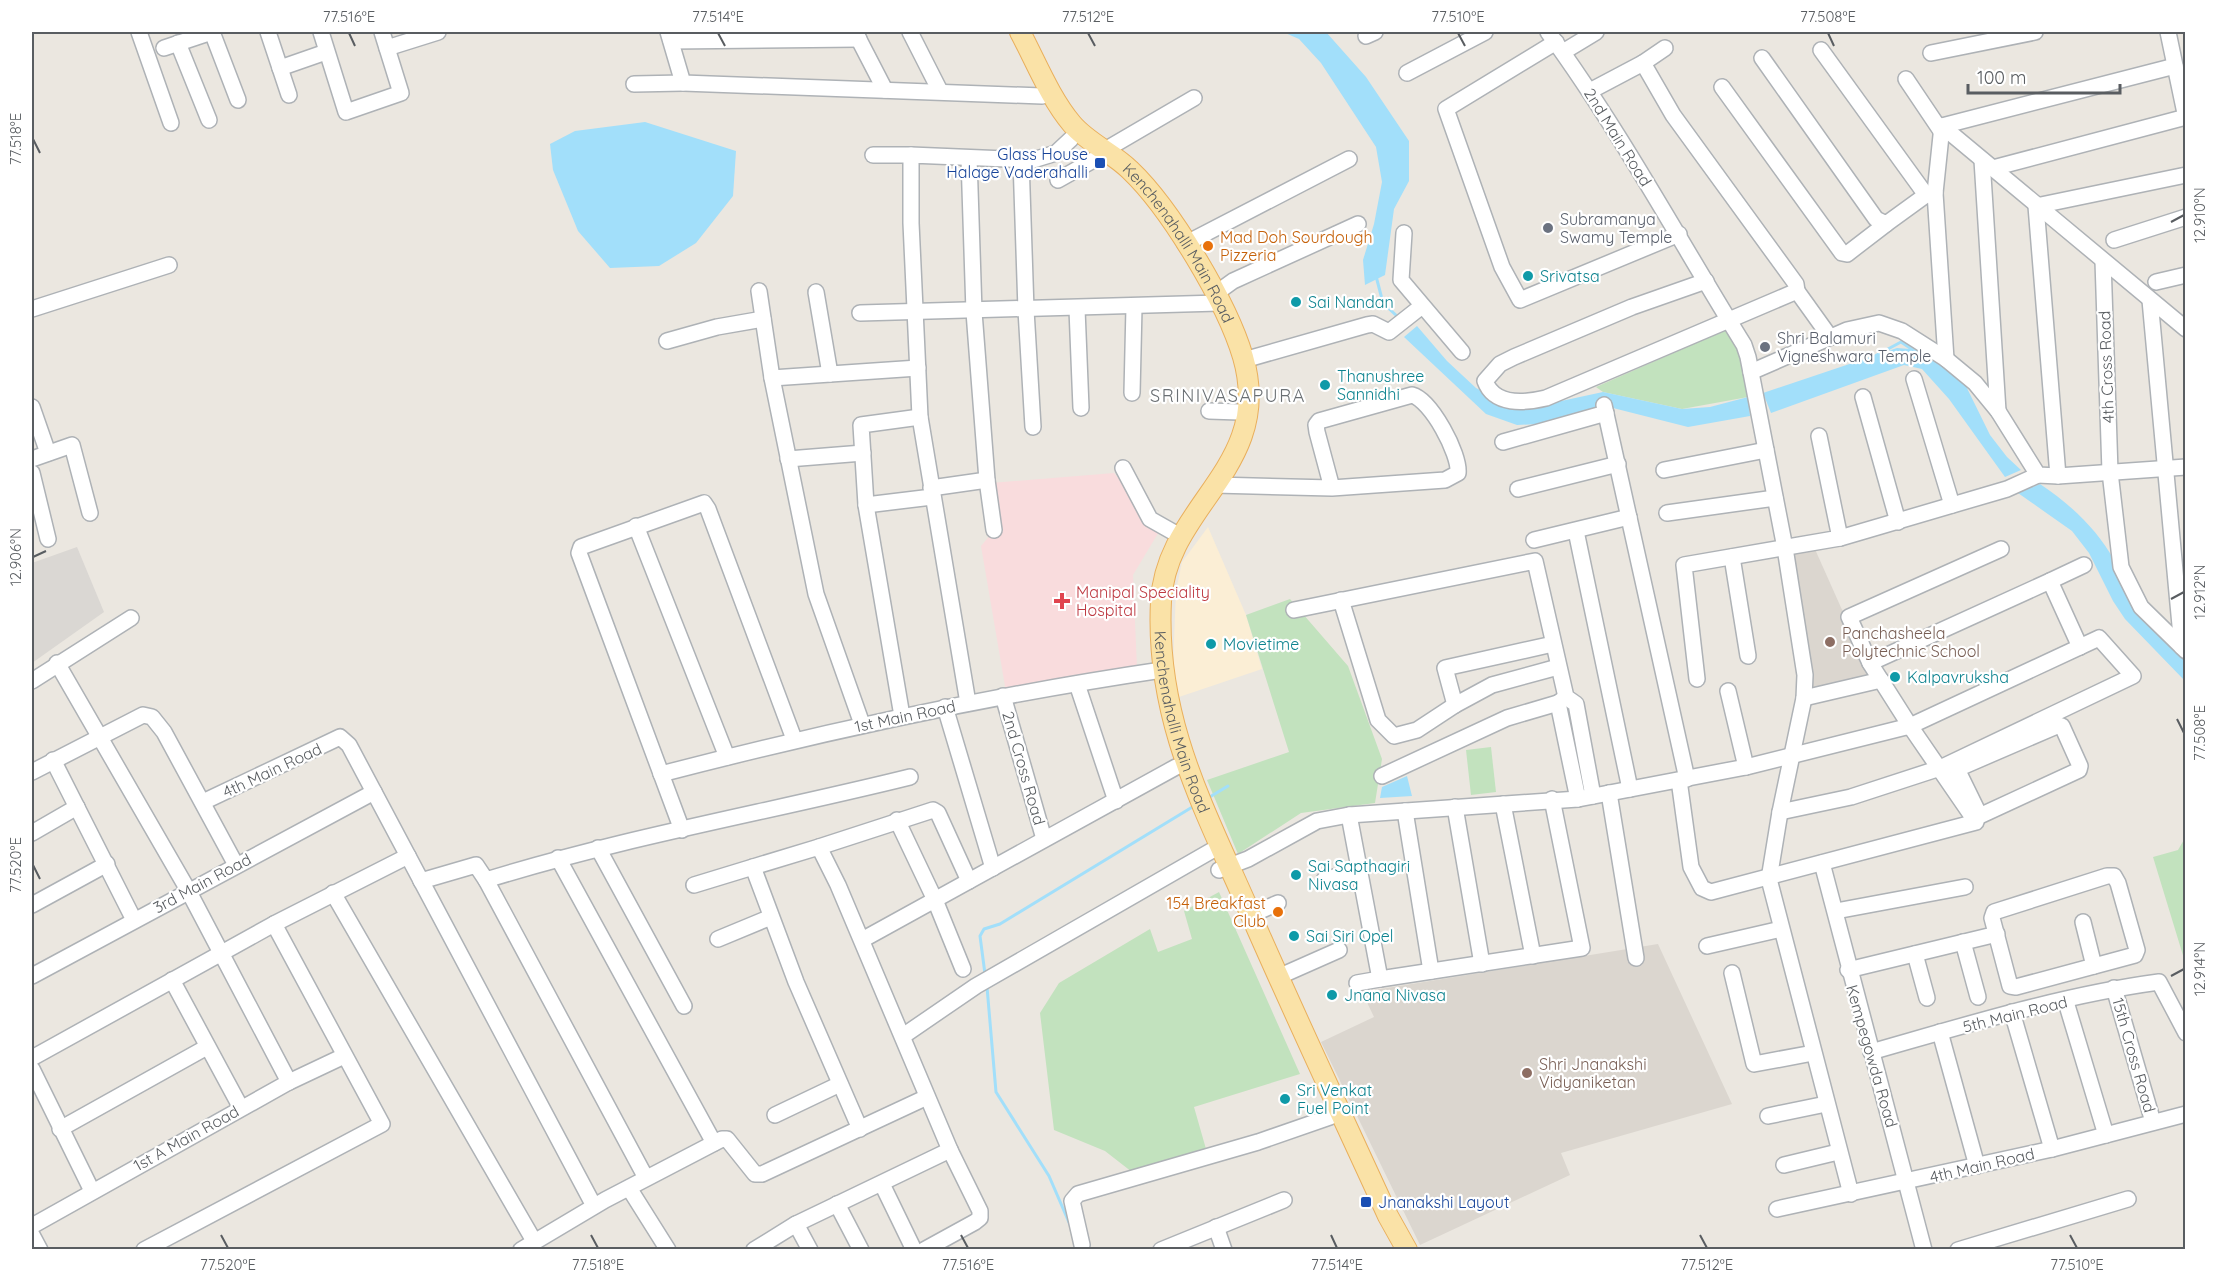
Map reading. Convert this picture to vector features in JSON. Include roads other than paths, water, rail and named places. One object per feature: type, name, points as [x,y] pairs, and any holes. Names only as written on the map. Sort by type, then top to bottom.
[{"type":"main road","name":"Kenchenahalli Main Road","points":[[1008,32],[1047,94],[1078,131],[1146,203],[1214,301],[1233,361],[1239,412],[1227,447],[1173,532],[1159,558],[1154,576],[1151,601],[1167,744],[1211,850],[1251,915],[1388,1216],[1407,1250]]},
{"type":"main road","name":"Kenchenahalli Main Road","points":[[1020,32],[1058,123],[1071,139],[1128,168],[1155,197],[1185,244],[1244,360],[1250,397],[1246,430],[1236,452],[1166,570],[1161,601],[1157,670],[1178,740],[1224,868],[1330,1117],[1394,1250]]},
{"type":"street","points":[[139,32],[171,123]]},
{"type":"street","points":[[209,120],[171,46],[212,32],[238,100]]},
{"type":"street","points":[[268,32],[289,95]]},
{"type":"street","points":[[321,32],[346,112],[401,93],[382,32]]},
{"type":"street","points":[[387,48],[438,32]]},
{"type":"street","points":[[910,32],[940,91]]},
{"type":"street","points":[[1407,73],[1485,32]]},
{"type":"street","points":[[1596,32],[1556,42],[1446,109],[1502,267],[1520,300],[1679,234]]},
{"type":"street","points":[[1931,53],[2035,32]]},
{"type":"street","points":[[1988,164],[2185,117],[2168,32]]},
{"type":"street","points":[[683,83],[670,36],[857,35],[885,90]]},
{"type":"street","name":"2nd Main Road","points":[[1556,42],[1590,91],[1679,234],[1744,345],[1751,372],[1785,548],[1805,675],[1804,698],[1780,812],[1769,879]]},
{"type":"street","points":[[1590,91],[1643,63],[1665,48]]},
{"type":"street","points":[[1821,50],[1931,194]]},
{"type":"street","points":[[280,68],[326,52]]},
{"type":"street","points":[[1762,58],[1876,219],[1886,224]]},
{"type":"street","points":[[1643,63],[1673,115],[1796,284],[1797,291],[1830,337]]},
{"type":"street","points":[[1941,128],[2175,66]]},
{"type":"street","points":[[1906,80],[1941,128],[1988,164],[2186,328]]},
{"type":"street","points":[[634,84],[683,83],[1047,94]]},
{"type":"street","points":[[1722,87],[1842,253],[1847,254],[1931,194]]},
{"type":"street","points":[[1058,180],[1194,98]]},
{"type":"street","points":[[1941,128],[1931,194],[1946,359]]},
{"type":"street","points":[[873,155],[1033,160],[1056,153],[1071,139]]},
{"type":"street","points":[[912,155],[911,223],[920,417],[968,703]]},
{"type":"street","points":[[969,158],[974,312],[987,480],[994,530]]},
{"type":"street","points":[[1185,244],[1349,159]]},
{"type":"street","points":[[1022,160],[1026,310],[1034,427]]},
{"type":"street","points":[[1988,164],[1998,411]]},
{"type":"street","points":[[2036,206],[2186,175]]},
{"type":"street","points":[[2036,206],[2058,476]]},
{"type":"street","points":[[2114,240],[2186,218]]},
{"type":"street","points":[[860,314],[1134,307],[1214,301],[1233,281],[1358,224]]},
{"type":"street","points":[[1404,233],[1401,280],[1462,352]]},
{"type":"street","name":"4th Cross Road","points":[[2103,261],[2110,472],[2121,567],[2141,607],[2184,649]]},
{"type":"street","points":[[32,309],[170,265]]},
{"type":"street","points":[[2156,282],[2186,276]]},
{"type":"street","points":[[1706,281],[1632,307],[1514,357],[1491,371],[1485,382],[1498,395],[1519,403],[1546,398],[1797,291]]},
{"type":"street","points":[[759,291],[772,378],[816,594],[862,724]]},
{"type":"street","points":[[816,292],[830,374]]},
{"type":"street","points":[[2150,300],[2184,649]]},
{"type":"street","points":[[1244,360],[1367,325],[1373,324],[1389,332],[1422,306]]},
{"type":"street","points":[[1132,393],[1134,307]]},
{"type":"street","points":[[1077,309],[1081,408]]},
{"type":"street","points":[[667,341],[717,327],[763,319]]},
{"type":"street","points":[[1751,372],[1830,337],[1879,323],[1902,331],[1946,359],[1975,383],[1998,411],[2035,476]]},
{"type":"street","points":[[772,378],[918,368]]},
{"type":"street","points":[[1914,379],[1952,505]]},
{"type":"street","points":[[1215,485],[1332,488],[1445,480],[1458,473],[1458,465],[1450,444],[1428,407],[1412,395],[1319,421],[1316,425],[1317,432],[1332,488]]},
{"type":"street","points":[[1863,397],[1898,522]]},
{"type":"street","points":[[32,407],[48,453]]},
{"type":"street","points":[[1503,442],[1605,409],[1683,780],[1691,867],[1702,888],[1711,892],[1769,879],[1976,822],[1977,817],[1957,769],[2059,725],[2062,726],[2080,765],[2079,770],[1977,817]]},
{"type":"street","points":[[1209,411],[1239,412]]},
{"type":"street","points":[[902,716],[866,504],[861,425],[920,417]]},
{"type":"street","points":[[1819,436],[1840,538]]},
{"type":"street","points":[[32,459],[72,445],[90,513]]},
{"type":"street","points":[[1664,470],[1766,450]]},
{"type":"street","points":[[788,459],[862,453]]},
{"type":"street","points":[[1518,489],[1617,464]]},
{"type":"street","points":[[1697,679],[1684,565],[1840,538],[2007,489],[2035,476],[2186,466]]},
{"type":"street","points":[[1123,468],[1150,519],[1173,532]]},
{"type":"street","points":[[32,473],[48,539]]},
{"type":"street","points":[[866,504],[987,480]]},
{"type":"street","points":[[1666,513],[1775,498]]},
{"type":"street","points":[[682,830],[579,553],[581,548],[704,503],[794,739]]},
{"type":"street","points":[[1534,540],[1629,517]]},
{"type":"street","points":[[636,526],[727,757]]},
{"type":"street","points":[[1576,531],[1630,789]]},
{"type":"street","points":[[1977,817],[1910,726],[1870,663],[1850,617],[2001,549]]},
{"type":"street","points":[[1732,557],[1748,656]]},
{"type":"street","points":[[1294,610],[1535,561],[1558,667],[1562,700]]},
{"type":"street","points":[[1870,663],[2084,565]]},
{"type":"street","points":[[2050,581],[2080,646]]},
{"type":"street","points":[[1341,600],[1378,720],[1394,736],[1417,730],[1455,705],[1492,685],[1558,667]]},
{"type":"street","points":[[32,681],[131,618]]},
{"type":"street","points":[[1224,868],[1317,821],[1349,815],[1586,797],[1746,767],[1910,726],[2099,638],[2133,676],[1940,768],[1851,797],[1780,812]]},
{"type":"street","points":[[1455,705],[1445,668],[1553,644]]},
{"type":"street","points":[[57,663],[188,891],[289,1082]]},
{"type":"street","name":"1st Main Road","points":[[661,774],[794,739],[862,724],[1003,696],[1157,670]]},
{"type":"street","points":[[1804,698],[1881,680]]},
{"type":"street","points":[[1077,684],[1116,801]]},
{"type":"street","points":[[1728,691],[1746,767]]},
{"type":"street","name":"2nd Cross Road","points":[[1003,696],[1044,839]]},
{"type":"street","points":[[1382,776],[1508,718],[1562,700],[1576,705],[1586,797]]},
{"type":"street","points":[[945,707],[993,868]]},
{"type":"street","points":[[32,772],[143,715],[152,717],[164,732],[236,865]]},
{"type":"street","name":"4th Main Road","points":[[203,802],[340,737],[349,745],[374,792]]},
{"type":"street","points":[[53,760],[134,920]]},
{"type":"street","points":[[862,940],[1176,767]]},
{"type":"street","points":[[486,880],[598,848],[910,777]]},
{"type":"street","points":[[374,792],[594,1206]]},
{"type":"street","name":"3rd Main Road","points":[[32,976],[374,792]]},
{"type":"street","points":[[1609,793],[1636,958]]},
{"type":"street","points":[[1357,982],[1582,948],[1552,799]]},
{"type":"street","points":[[1503,804],[1533,956]]},
{"type":"street","points":[[32,833],[77,807]]},
{"type":"street","points":[[1455,807],[1482,963]]},
{"type":"street","points":[[694,885],[933,810],[938,813],[969,881]]},
{"type":"street","points":[[1405,811],[1431,971]]},
{"type":"street","points":[[1349,815],[1380,979]]},
{"type":"street","points":[[897,820],[935,900],[963,969]]},
{"type":"street","points":[[819,847],[862,940],[950,1150],[980,1211],[980,1218],[924,1250]]},
{"type":"street","points":[[598,848],[684,1005]]},
{"type":"street","points":[[903,1036],[982,982],[1211,850]]},
{"type":"street","points":[[32,1058],[274,924],[408,856]]},
{"type":"street","points":[[558,858],[714,1143]]},
{"type":"street","name":"Kempegowda Road","points":[[1822,863],[1836,911],[1848,970],[1924,1250]]},
{"type":"street","points":[[32,905],[107,864]]},
{"type":"street","points":[[421,880],[476,865],[646,1178]]},
{"type":"street","points":[[753,867],[771,917],[860,1129]]},
{"type":"street","points":[[1324,880],[1359,870]]},
{"type":"street","points":[[2114,876],[2118,883],[2137,952],[2094,966],[2012,987],[1992,918],[1994,912],[2114,876]]},
{"type":"street","points":[[1769,879],[1838,1152],[1851,1194]]},
{"type":"street","points":[[1836,911],[1965,887]]},
{"type":"street","points":[[333,893],[534,1241]]},
{"type":"street","points":[[1251,915],[1278,903]]},
{"type":"street","points":[[718,939],[771,917]]},
{"type":"street","points":[[2083,922],[2094,966]]},
{"type":"street","points":[[144,1250],[382,1124],[274,924]]},
{"type":"street","points":[[1707,946],[1781,929]]},
{"type":"street","points":[[1848,970],[1997,934]]},
{"type":"street","points":[[1963,942],[1978,998]]},
{"type":"street","points":[[1278,977],[1339,950]]},
{"type":"street","points":[[1915,954],[1927,998]]},
{"type":"street","points":[[1732,973],[1754,1064],[1813,1053]]},
{"type":"street","points":[[172,980],[241,1108]]},
{"type":"street","name":"5th Main Road","points":[[1871,1052],[2012,1012],[2066,1002],[2114,988],[2159,982],[2186,1033]]},
{"type":"street","name":"15th Cross Road","points":[[2114,988],[2153,1122]]},
{"type":"street","points":[[2066,1002],[2106,1135]]},
{"type":"street","points":[[2012,1012],[2052,1149]]},
{"type":"street","points":[[1940,1032],[1977,1166]]},
{"type":"street","points":[[60,1129],[207,1047]]},
{"type":"street","name":"1st A Main Road","points":[[32,1226],[241,1108],[344,1056]]},
{"type":"street","points":[[32,1069],[92,1191]]},
{"type":"street","points":[[775,1115],[840,1084]]},
{"type":"street","points":[[520,1250],[594,1206],[714,1143],[727,1139],[748,1167],[755,1174],[762,1174],[927,1097]]},
{"type":"street","points":[[1768,1116],[1826,1104]]},
{"type":"street","name":"4th Main Road","points":[[1777,1209],[1907,1183],[2052,1149],[2186,1114]]},
{"type":"street","points":[[1082,1245],[1072,1201],[1078,1194],[1258,1142],[1330,1117]]},
{"type":"street","points":[[754,1250],[796,1224],[950,1150]]},
{"type":"street","points":[[1784,1165],[1838,1152]]},
{"type":"street","points":[[882,1184],[914,1250]]},
{"type":"street","points":[[629,1188],[666,1249]]},
{"type":"street","points":[[1958,1250],[2128,1199]]},
{"type":"street","points":[[1161,1250],[1284,1200]]},
{"type":"street","points":[[837,1204],[861,1250]]},
{"type":"street","points":[[796,1224],[810,1250]]},
{"type":"street","points":[[1216,1227],[1224,1250]]},
{"type":"street","points":[[32,1235],[40,1250]]},
{"type":"water","points":[[1283,32],[1326,32],[1366,77],[1409,141],[1409,181],[1394,209],[1385,275],[1365,285],[1363,260],[1374,224],[1382,182],[1376,147],[1321,63],[1299,39]]},
{"type":"water","points":[[645,122],[736,151],[733,196],[696,243],[659,266],[610,268],[578,231],[553,170],[550,144],[575,131]]},
{"type":"water","points":[[1417,326],[1447,361],[1476,388],[1519,410],[1603,392],[1682,409],[1710,407],[1748,397],[1750,416],[1688,427],[1613,408],[1596,409],[1558,423],[1517,425],[1486,414],[1404,337]]},
{"type":"water","points":[[1897,348],[1922,350],[1964,382],[1990,435],[2007,457],[2021,470],[2005,477],[1949,399],[1922,369],[1904,365],[1771,413],[1763,393]]},
{"type":"water","points":[[2040,484],[2072,508],[2091,527],[2185,656],[2185,681],[2125,619],[2113,601],[2089,553],[2072,531],[2018,493]]},
{"type":"water","points":[[1407,776],[1412,796],[1380,798],[1382,787]]},
{"type":"waterway","points":[[1376,276],[1383,303],[1399,318]]},
{"type":"waterway","points":[[1875,356],[1901,342],[1913,350]]},
{"type":"waterway","points":[[1208,798],[1228,786]]},
{"type":"waterway","points":[[985,974],[980,936],[984,929],[1000,924],[1194,806]]},
{"type":"waterway","points":[[987,987],[996,1092],[1049,1176],[1071,1227]]},
{"type":"place","name":"Glass House Halage Vaderahalli","points":[[1100,163]]},
{"type":"place","name":"Subramanya Swamy Temple","points":[[1548,228]]},
{"type":"place","name":"Mad Doh Sourdough Pizzeria","points":[[1208,246]]},
{"type":"place","name":"Srivatsa","points":[[1528,276]]},
{"type":"place","name":"Sai Nandan","points":[[1296,302]]},
{"type":"place","name":"Shri Balamuri Vigneshwara Temple","points":[[1765,347]]},
{"type":"place","name":"Thanushree Sannidhi","points":[[1325,385]]},
{"type":"place","name":"Manipal Speciality Hospital","points":[[1062,601]]},
{"type":"place","name":"Panchasheela Polytechnic School","points":[[1830,642]]},
{"type":"place","name":"Movietime","points":[[1211,644]]},
{"type":"place","name":"Kalpavruksha","points":[[1895,677]]},
{"type":"place","name":"Sai Sapthagiri Nivasa","points":[[1296,875]]},
{"type":"place","name":"154 Breakfast Club","points":[[1278,912]]},
{"type":"place","name":"Sai Siri Opel","points":[[1294,936]]},
{"type":"place","name":"Jnana Nivasa","points":[[1332,995]]},
{"type":"place","name":"Shri Jnanakshi Vidyaniketan","points":[[1527,1073]]},
{"type":"place","name":"Sri Venkat Fuel Point","points":[[1285,1099]]},
{"type":"place","name":"Jnanakshi Layout","points":[[1366,1202]]},
{"type":"district","name":"SRINIVASAPURA","points":[[1228,396]]}]
